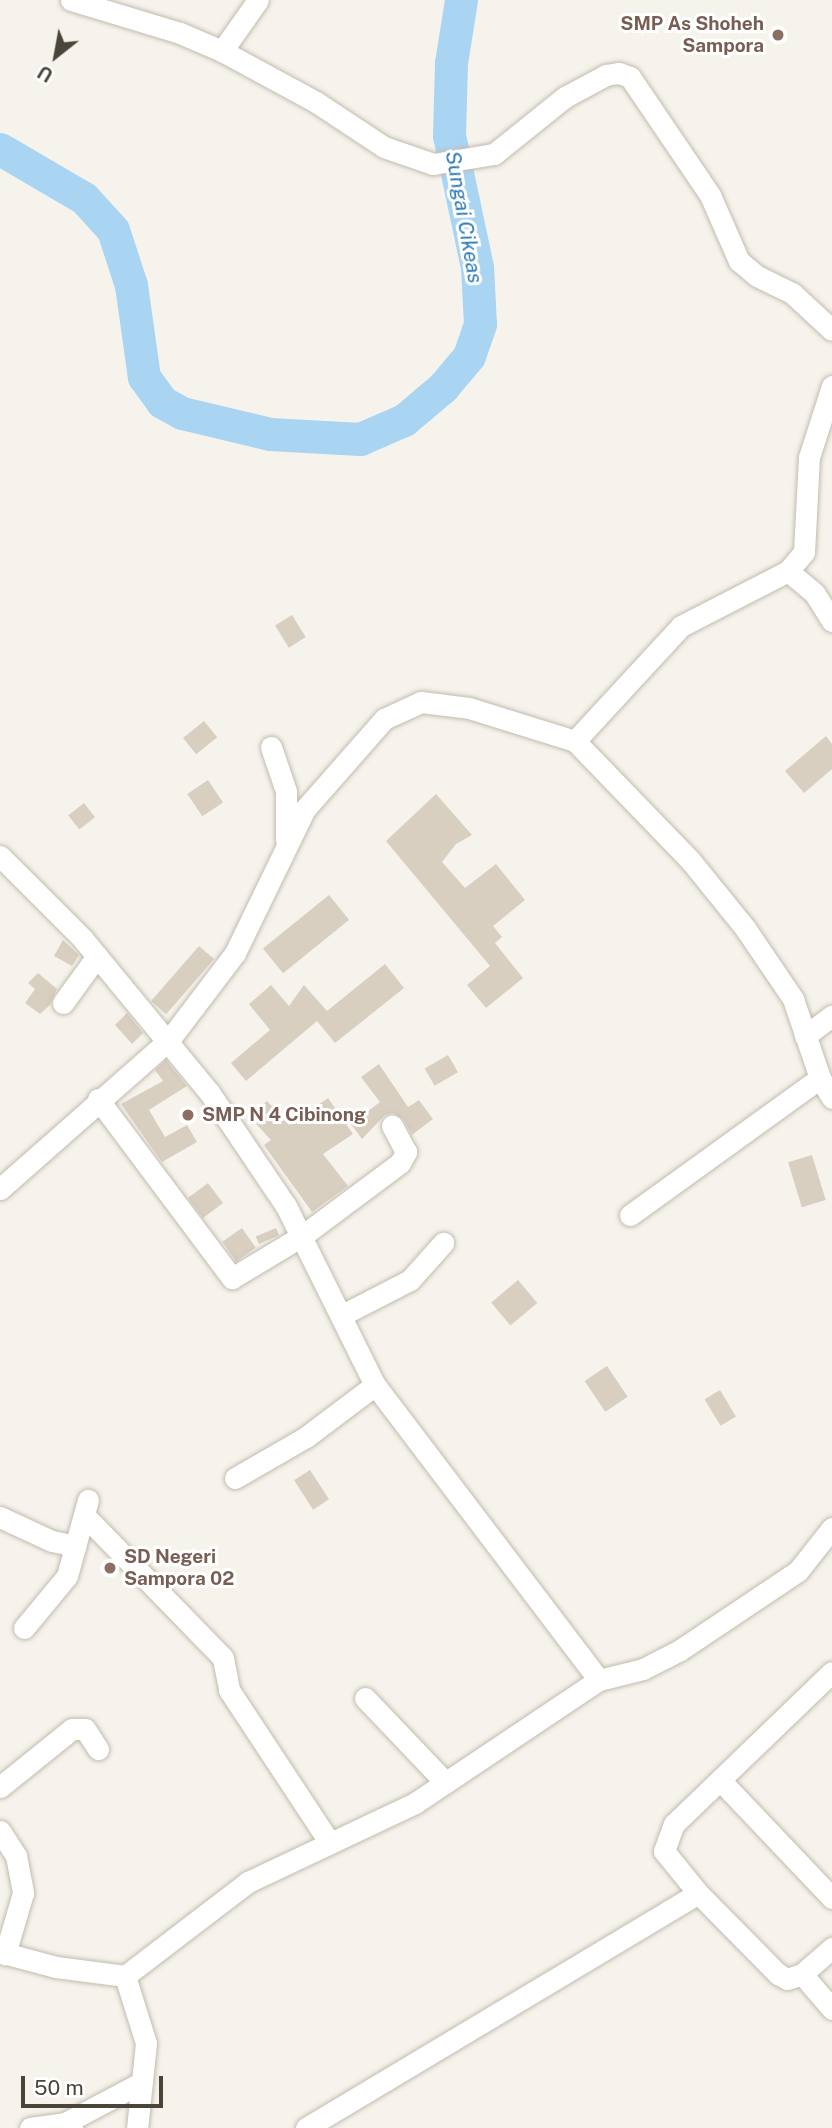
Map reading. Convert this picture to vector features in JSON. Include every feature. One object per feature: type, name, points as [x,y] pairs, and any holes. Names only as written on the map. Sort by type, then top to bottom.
[{"type":"street","points":[[71,0],[180,33],[222,51],[316,102],[384,147],[433,164],[494,154],[565,97],[606,75],[619,73],[631,77],[710,195],[740,261],[757,276],[792,293],[832,330]]},
{"type":"street","points":[[222,51],[258,0]]},
{"type":"street","points":[[575,741],[681,626],[788,571],[804,552],[810,457],[832,386]]},
{"type":"street","points":[[788,571],[815,594],[832,621]]},
{"type":"street","points":[[0,1189],[98,1099],[169,1040],[234,953],[286,842],[332,774],[401,708],[442,702],[575,741],[681,851],[745,928],[784,982],[820,1078],[832,1098]]},
{"type":"street","points":[[271,747],[286,790],[286,842]]},
{"type":"street","points":[[0,856],[97,956],[169,1040],[241,1137],[302,1237],[376,1385],[598,1680]]},
{"type":"street","points":[[63,1003],[97,956]]},
{"type":"street","points":[[805,1036],[832,1016]]},
{"type":"street","points":[[630,1215],[820,1078]]},
{"type":"street","points":[[98,1099],[227,1275],[238,1278],[302,1237],[404,1158],[405,1146],[392,1126]]},
{"type":"street","points":[[341,1315],[410,1280],[443,1242]]},
{"type":"street","points":[[235,1478],[295,1444],[376,1385]]},
{"type":"street","points":[[24,1628],[61,1586],[86,1507],[223,1658],[229,1690],[330,1843]]},
{"type":"street","points":[[0,1517],[52,1541],[75,1546]]},
{"type":"street","points":[[0,1831],[16,1856],[22,1884],[3,1953],[125,1976],[248,1882],[384,1820],[446,1783],[598,1680],[643,1669],[680,1650],[798,1571],[832,1528]]},
{"type":"street","points":[[832,1672],[720,1780],[666,1837],[664,1851],[670,1865],[786,1979],[802,1974],[832,1948]]},
{"type":"street","points":[[365,1698],[446,1783]]},
{"type":"street","points":[[0,1787],[72,1729],[85,1729],[98,1749]]},
{"type":"street","points":[[720,1780],[832,1898]]},
{"type":"street","points":[[306,2128],[698,1893]]},
{"type":"street","points":[[802,1974],[832,2008]]},
{"type":"street","points":[[125,1976],[146,2043],[137,2128]]},
{"type":"street","points":[[30,2128],[69,2125],[142,2082]]},
{"type":"building","points":[[292,615],[306,637],[289,648],[275,626]]},
{"type":"building","points":[[204,721],[217,737],[196,754],[183,738]]},
{"type":"building","points":[[826,736],[832,744],[832,769],[804,793],[785,771]]},
{"type":"building","points":[[208,780],[223,802],[202,816],[187,794]]},
{"type":"building","points":[[436,794],[472,835],[456,844],[442,862],[465,888],[496,864],[525,900],[493,926],[502,937],[495,943],[523,978],[486,1008],[467,985],[490,966],[386,841]]},
{"type":"building","points":[[84,803],[95,817],[79,829],[68,815]]},
{"type":"building","points":[[329,895],[349,920],[283,973],[263,948]]},
{"type":"building","points":[[63,940],[79,955],[72,966],[54,956]]},
{"type":"building","points":[[199,946],[214,959],[166,1014],[151,1001]]},
{"type":"building","points":[[385,964],[404,988],[335,1043],[317,1021],[246,1081],[231,1063],[270,1030],[249,1004],[271,985],[289,1006],[304,985],[327,1011]]},
{"type":"building","points":[[38,973],[57,989],[50,1005],[40,1014],[25,1003],[35,989],[28,983]]},
{"type":"building","points":[[127,1013],[143,1033],[132,1044],[115,1025]]},
{"type":"building","points":[[448,1055],[458,1072],[435,1086],[425,1068]]},
{"type":"building","points":[[166,1060],[187,1086],[149,1110],[165,1137],[187,1125],[197,1142],[162,1162],[121,1104],[163,1081],[155,1070]]},
{"type":"building","points":[[379,1064],[408,1107],[419,1100],[433,1119],[412,1135],[403,1119],[393,1113],[385,1115],[362,1139],[351,1124],[380,1102],[361,1077]]},
{"type":"building","points":[[328,1098],[353,1134],[323,1154],[348,1186],[312,1212],[264,1145],[271,1140],[250,1117],[267,1101],[289,1125]]},
{"type":"building","points":[[812,1155],[826,1200],[802,1207],[788,1162]]},
{"type":"building","points":[[208,1183],[223,1203],[203,1218],[188,1198]]},
{"type":"building","points":[[242,1228],[256,1248],[236,1261],[222,1242]]},
{"type":"building","points":[[276,1228],[279,1235],[259,1244],[256,1237]]},
{"type":"building","points":[[518,1280],[537,1303],[510,1325],[491,1302]]},
{"type":"building","points":[[607,1366],[628,1397],[605,1412],[585,1381]]},
{"type":"building","points":[[720,1390],[736,1417],[721,1426],[705,1399]]},
{"type":"building","points":[[310,1470],[329,1499],[313,1510],[294,1480]]},
{"type":"waterway","name":"Sungai Cikeas","points":[[0,149],[84,198],[113,230],[131,285],[144,377],[162,402],[182,413],[270,434],[360,439],[404,420],[443,387],[469,356],[480,324],[477,267],[449,135],[451,63],[461,0]]},
{"type":"place","name":"SMP As Shoheh Sampora","points":[[778,35]]},
{"type":"place","name":"SMP N 4 Cibinong","points":[[188,1115]]},
{"type":"place","name":"SD Negeri Sampora 02","points":[[110,1568]]}]
